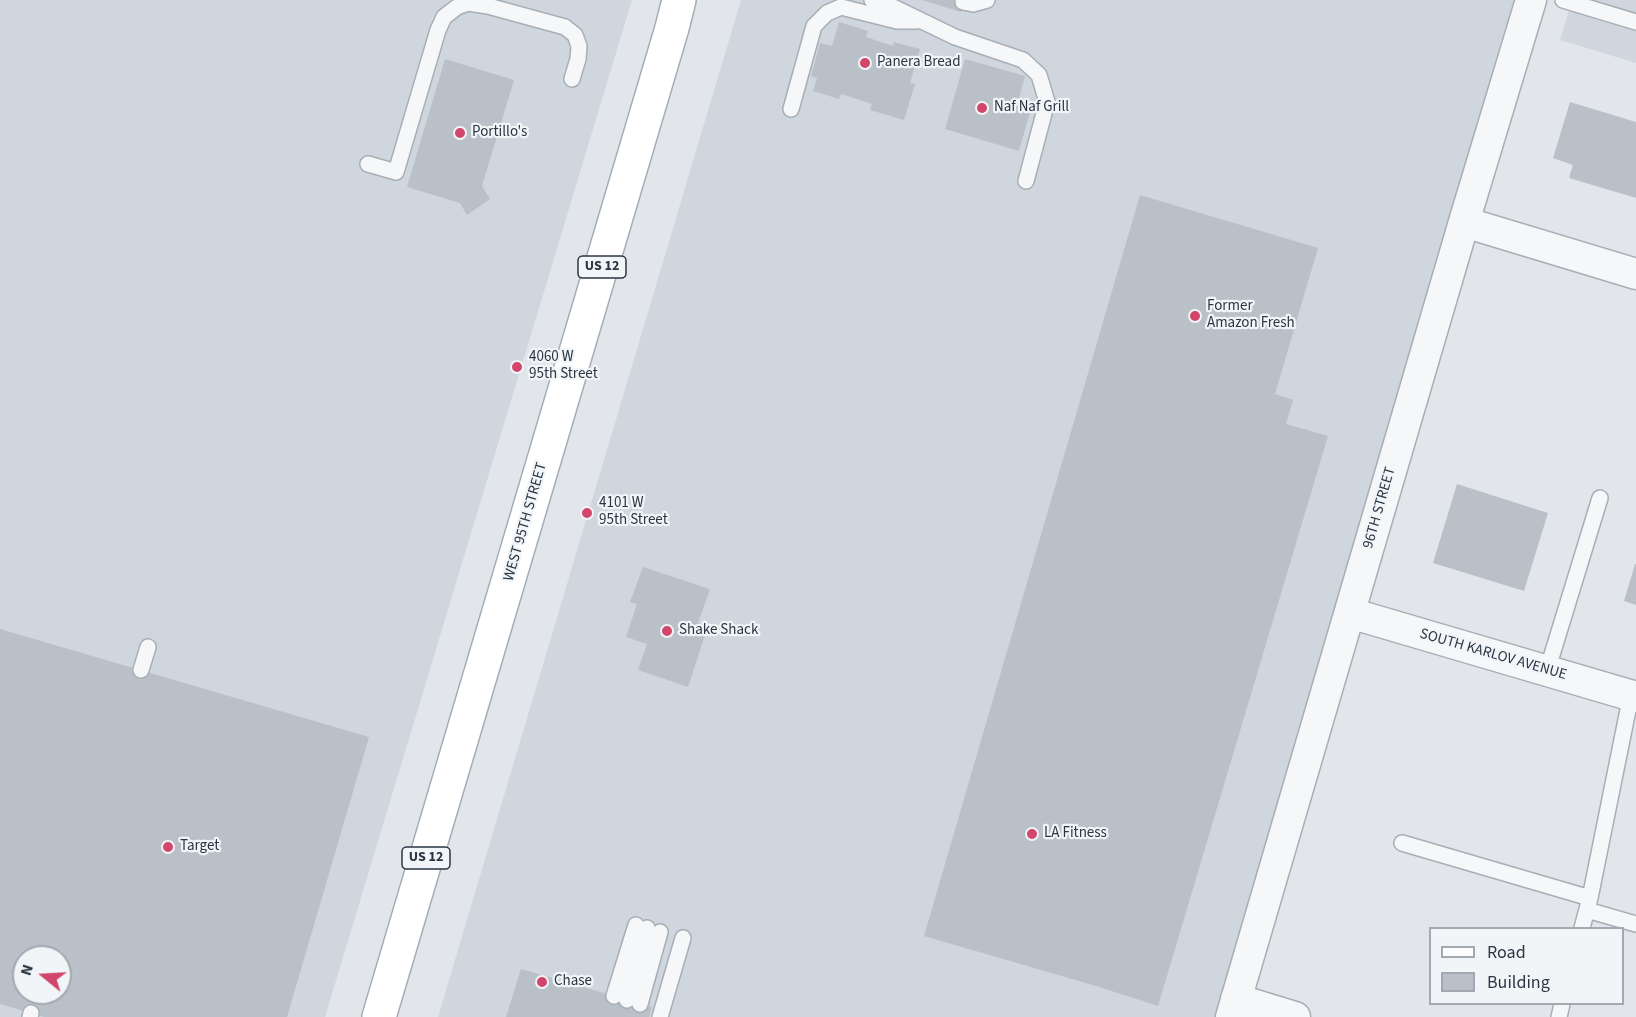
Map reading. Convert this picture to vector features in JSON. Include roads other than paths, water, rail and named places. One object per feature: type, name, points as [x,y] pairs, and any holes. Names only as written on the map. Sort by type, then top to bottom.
[{"type":"main road","name":"WEST 95TH STREET","points":[[380,1017],[678,9]]},
{"type":"street","name":"96TH STREET","points":[[1234,1008],[1531,0]]},
{"type":"street","points":[[1464,222],[1636,274]]},
{"type":"street","name":"SOUTH KARLOV AVENUE","points":[[1350,613],[1633,696]]},
{"type":"street","points":[[1234,1008],[1295,1017]]},
{"type":"lane","points":[[872,0],[891,6],[955,37],[1023,60],[1039,75],[1047,102],[1026,181]]},
{"type":"lane","points":[[963,2],[973,4],[987,0]]},
{"type":"lane","points":[[1563,0],[1636,22]]},
{"type":"lane","points":[[368,164],[396,172],[438,30],[444,17],[457,7],[468,3],[488,6],[565,27],[575,35],[579,46],[572,80]]},
{"type":"lane","points":[[791,109],[814,26],[827,13],[841,7],[897,21],[926,22]]},
{"type":"lane","points":[[1547,671],[1600,498]]},
{"type":"lane","points":[[141,670],[148,647]]},
{"type":"lane","points":[[1582,927],[1633,696]]},
{"type":"lane","points":[[1402,843],[1588,904],[1636,924]]},
{"type":"lane","points":[[648,928],[627,1000],[648,928]]},
{"type":"lane","points":[[660,1017],[683,938]]},
{"type":"place","name":"Panera Bread","points":[[865,63]]},
{"type":"place","name":"Naf Naf Grill","points":[[982,108]]},
{"type":"place","name":"Portillo's","points":[[460,133]]},
{"type":"place","name":"Former Amazon Fresh","points":[[1195,316]]},
{"type":"place","name":"4060 W 95th Street","points":[[517,367]]},
{"type":"place","name":"4101 W 95th Street","points":[[587,513]]},
{"type":"place","name":"Shake Shack","points":[[667,631]]},
{"type":"place","name":"LA Fitness","points":[[1032,834]]},
{"type":"place","name":"Target","points":[[168,847]]},
{"type":"place","name":"Chase","points":[[542,982]]}]
